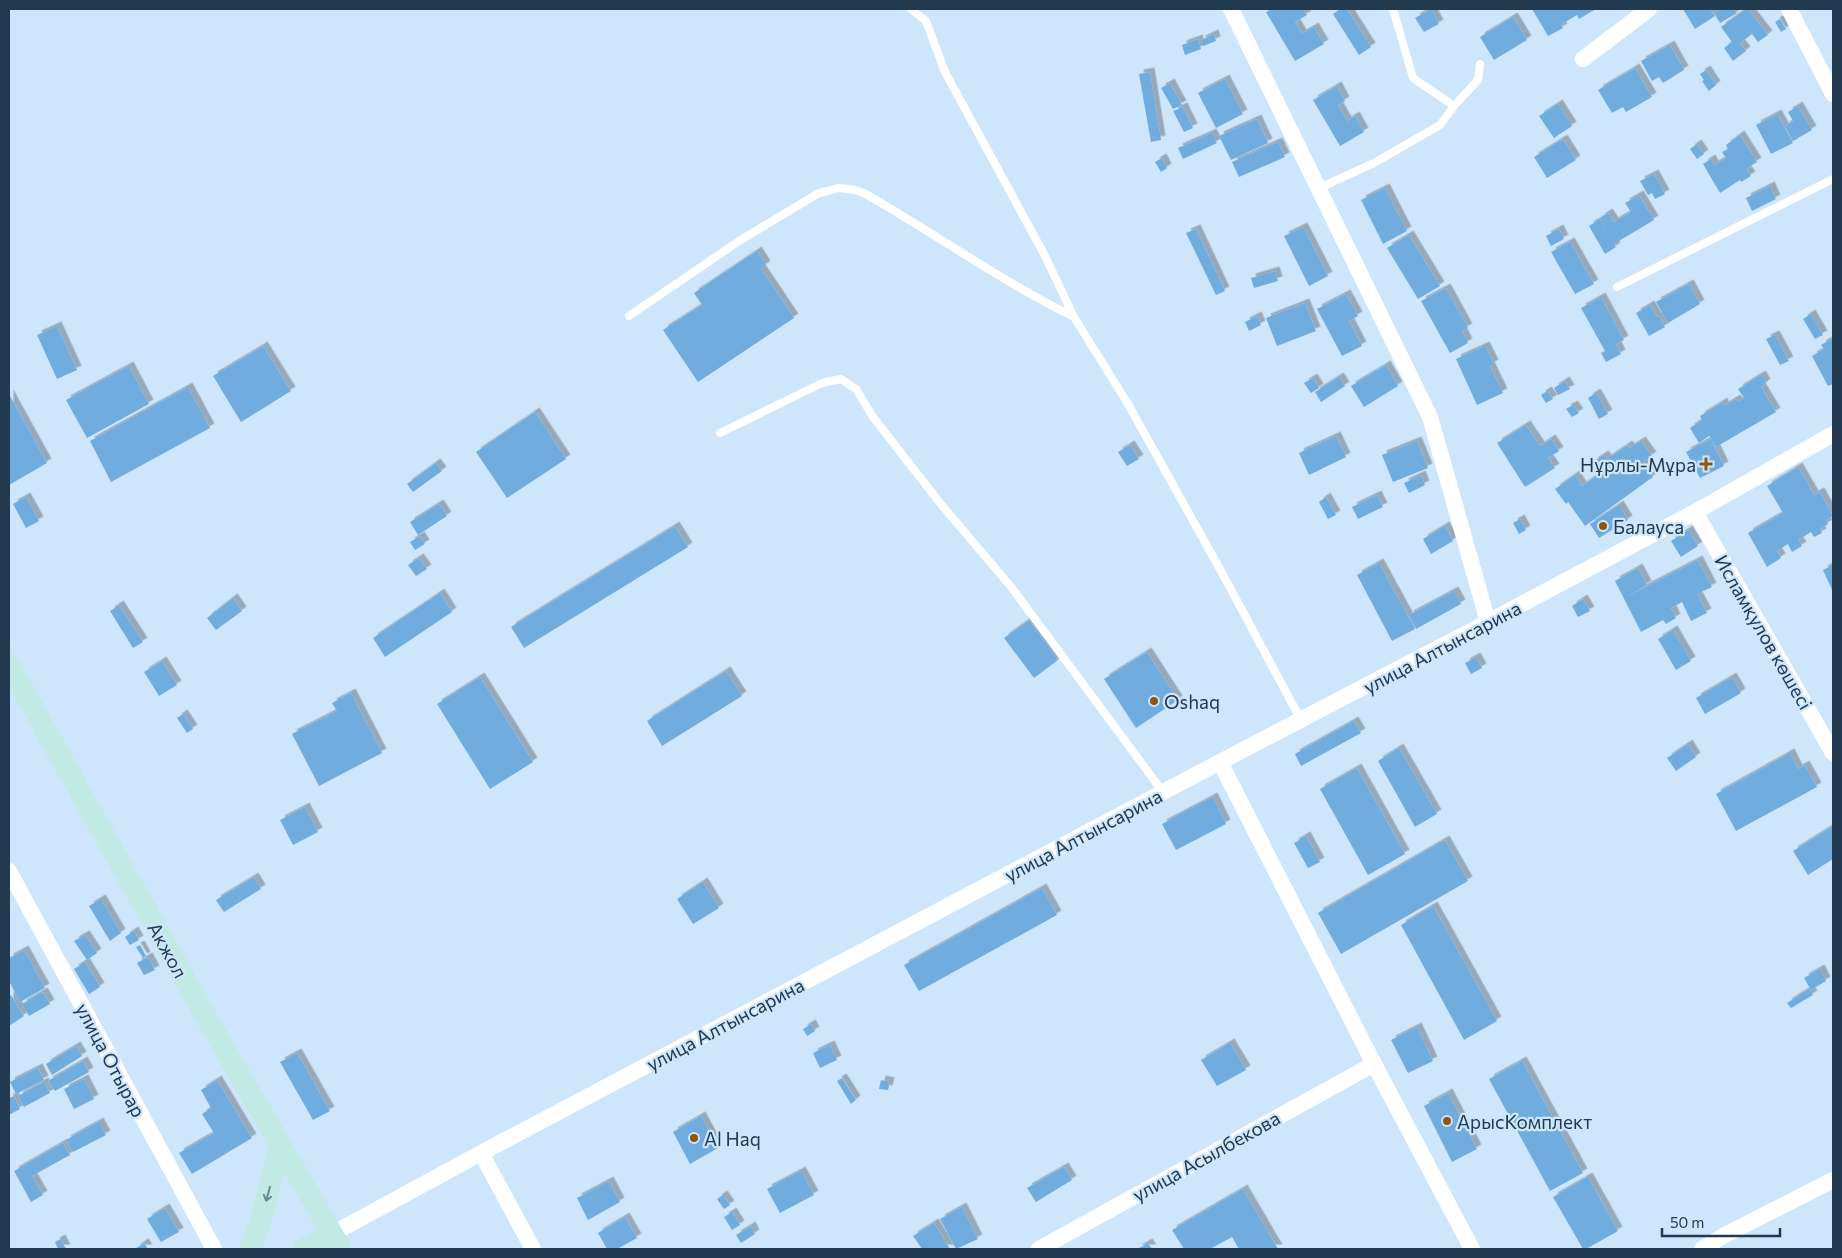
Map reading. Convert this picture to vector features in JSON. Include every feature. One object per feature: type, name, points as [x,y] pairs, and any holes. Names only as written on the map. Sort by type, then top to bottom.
[{"type":"main road","name":"Акжол","points":[[9,665],[76,787],[336,1241]]},
{"type":"main road","points":[[250,1249],[260,1223],[280,1146]]},
{"type":"main road","points":[[304,1249],[336,1241]]},
{"type":"street","points":[[1231,9],[1430,416],[1488,622]]},
{"type":"street","points":[[1583,60],[1649,9]]},
{"type":"street","points":[[1789,9],[1833,94]]},
{"type":"street","name":"улица Алтынсарина","points":[[336,1241],[481,1153],[1695,512],[1833,434]]},
{"type":"street","name":"Исламқулов көшесі","points":[[1695,512],[1833,753]]},
{"type":"street","points":[[1220,762],[1374,1064],[1472,1249]]},
{"type":"street","name":"улица Отырар","points":[[9,871],[214,1249]]},
{"type":"street","name":"улица Асылбекова","points":[[1039,1249],[1374,1064]]},
{"type":"street","points":[[481,1153],[534,1249]]},
{"type":"street","points":[[1702,1249],[1723,1236],[1833,1180]]},
{"type":"lane","points":[[911,9],[926,21],[945,72],[1044,254],[1074,317],[1132,412],[1222,571],[1301,720]]},
{"type":"lane","points":[[1393,9],[1412,78],[1454,106]]},
{"type":"lane","points":[[1319,188],[1374,163],[1440,125],[1454,106],[1478,80],[1480,64]]},
{"type":"lane","points":[[1617,288],[1833,179]]},
{"type":"lane","points":[[629,316],[731,246],[819,193],[840,188],[864,193],[1032,296],[1074,317]]},
{"type":"lane","points":[[720,433],[822,383],[842,379],[856,389],[873,417],[1012,588],[1163,792]]},
{"type":"building","points":[[1272,9],[1303,9],[1307,15],[1295,22],[1302,34],[1314,27],[1324,44],[1295,61],[1266,12]]},
{"type":"building","points":[[1340,9],[1347,9],[1371,47],[1359,55],[1333,14]]},
{"type":"building","points":[[1431,9],[1439,24],[1424,32],[1415,18]]},
{"type":"building","points":[[1532,9],[1596,9],[1579,19],[1577,15],[1561,24],[1563,28],[1548,36]]},
{"type":"building","points":[[1683,9],[1710,9],[1715,16],[1695,29]]},
{"type":"building","points":[[1721,9],[1734,9],[1737,13],[1720,23],[1714,13]]},
{"type":"building","points":[[1748,9],[1768,35],[1758,42],[1752,34],[1740,43],[1746,51],[1733,61],[1724,48],[1732,42],[1721,27]]},
{"type":"building","points":[[1513,17],[1527,40],[1494,60],[1480,37]]},
{"type":"building","points":[[1780,19],[1786,29],[1781,32],[1775,22]]},
{"type":"building","points":[[1214,34],[1216,41],[1203,46],[1201,40]]},
{"type":"building","points":[[1198,39],[1201,49],[1185,55],[1182,45]]},
{"type":"building","points":[[1670,45],[1684,70],[1663,83],[1659,77],[1652,81],[1641,61]]},
{"type":"building","points":[[1635,68],[1652,97],[1626,112],[1623,107],[1612,113],[1598,90]]},
{"type":"building","points":[[1706,70],[1716,85],[1709,91],[1702,81],[1704,80],[1700,74]]},
{"type":"building","points":[[1150,72],[1161,140],[1151,142],[1139,74]]},
{"type":"building","points":[[1225,79],[1243,114],[1216,128],[1198,93]]},
{"type":"building","points":[[1170,83],[1182,105],[1173,109],[1161,88]]},
{"type":"building","points":[[1337,86],[1345,101],[1338,105],[1347,121],[1355,116],[1364,132],[1340,146],[1313,100]]},
{"type":"building","points":[[1558,104],[1572,126],[1554,138],[1539,116]]},
{"type":"building","points":[[1798,106],[1812,130],[1793,141],[1785,126],[1793,121],[1788,112]]},
{"type":"building","points":[[1183,107],[1193,128],[1184,132],[1173,111]]},
{"type":"building","points":[[1777,114],[1793,143],[1771,154],[1756,125]]},
{"type":"building","points":[[1257,119],[1268,143],[1231,160],[1219,136]]},
{"type":"building","points":[[1212,133],[1217,143],[1183,159],[1178,148]]},
{"type":"building","points":[[1740,135],[1757,162],[1746,169],[1751,176],[1741,182],[1740,180],[1720,193],[1703,164],[1711,159],[1714,165],[1726,158],[1722,152],[1728,149],[1726,145]]},
{"type":"building","points":[[1563,139],[1576,160],[1547,178],[1534,157]]},
{"type":"building","points":[[1278,142],[1285,157],[1239,177],[1232,162]]},
{"type":"building","points":[[1697,144],[1704,154],[1697,159],[1690,149]]},
{"type":"building","points":[[1162,158],[1167,168],[1161,172],[1155,162]]},
{"type":"building","points":[[1654,174],[1665,194],[1655,199],[1652,193],[1648,195],[1640,181]]},
{"type":"building","points":[[1770,186],[1776,199],[1752,211],[1746,198]]},
{"type":"building","points":[[1385,188],[1407,231],[1383,244],[1361,200]]},
{"type":"building","points":[[1639,195],[1654,220],[1614,244],[1616,247],[1605,254],[1589,226],[1600,219],[1608,232],[1600,218],[1608,213],[1614,222],[1631,212],[1625,203]]},
{"type":"building","points":[[1303,227],[1328,276],[1309,286],[1284,236]]},
{"type":"building","points":[[1196,229],[1225,291],[1216,295],[1186,233]]},
{"type":"building","points":[[1559,229],[1564,239],[1551,246],[1546,236]]},
{"type":"building","points":[[1409,235],[1440,286],[1418,299],[1387,248]]},
{"type":"building","points":[[1570,242],[1594,284],[1575,294],[1551,252]]},
{"type":"building","points":[[757,251],[766,265],[761,269],[794,318],[698,382],[663,330],[702,305],[694,293]]},
{"type":"building","points":[[1275,271],[1278,281],[1254,288],[1251,278]]},
{"type":"building","points":[[1689,284],[1700,304],[1668,323],[1656,302]]},
{"type":"building","points":[[1446,288],[1468,328],[1462,331],[1468,343],[1450,353],[1421,301]]},
{"type":"building","points":[[1346,294],[1358,316],[1349,321],[1362,346],[1342,356],[1317,309]]},
{"type":"building","points":[[1601,297],[1624,340],[1616,344],[1621,354],[1606,362],[1601,353],[1605,351],[1581,308]]},
{"type":"building","points":[[1305,303],[1316,331],[1277,346],[1266,318]]},
{"type":"building","points":[[1650,305],[1665,327],[1649,336],[1636,313]]},
{"type":"building","points":[[1811,314],[1823,335],[1815,339],[1803,319]]},
{"type":"building","points":[[1257,316],[1261,325],[1249,331],[1245,322]]},
{"type":"building","points":[[57,326],[77,370],[57,379],[37,335]]},
{"type":"building","points":[[1775,335],[1789,361],[1780,365],[1766,339]]},
{"type":"building","points":[[1833,338],[1833,384],[1828,386],[1812,356],[1824,349],[1821,345]]},
{"type":"building","points":[[263,346],[291,391],[241,422],[213,376]]},
{"type":"building","points":[[1485,346],[1494,364],[1490,366],[1503,393],[1477,405],[1456,359]]},
{"type":"building","points":[[1386,365],[1398,386],[1364,407],[1351,386]]},
{"type":"building","points":[[129,366],[149,404],[87,438],[66,400]]},
{"type":"building","points":[[1761,375],[1766,383],[1761,387],[1776,412],[1716,447],[1709,435],[1699,443],[1690,428],[1702,420],[1700,416],[1723,402],[1724,406],[1736,399],[1738,402],[1744,398],[1738,389]]},
{"type":"building","points":[[1339,377],[1345,386],[1321,402],[1315,392]]},
{"type":"building","points":[[1313,378],[1319,388],[1311,393],[1304,383]]},
{"type":"building","points":[[1565,381],[1570,389],[1558,395],[1554,388]]},
{"type":"building","points":[[188,387],[210,428],[111,482],[90,441]]},
{"type":"building","points":[[1547,391],[1553,399],[1546,403],[1541,395]]},
{"type":"building","points":[[1596,393],[1608,414],[1599,419],[1588,398]]},
{"type":"building","points":[[9,394],[47,463],[9,485]]},
{"type":"building","points":[[1573,405],[1579,413],[1572,417],[1566,409]]},
{"type":"building","points":[[535,412],[566,459],[507,498],[476,452]]},
{"type":"building","points":[[1526,425],[1540,446],[1551,439],[1559,451],[1548,458],[1555,468],[1525,487],[1497,443]]},
{"type":"building","points":[[1336,436],[1346,457],[1309,475],[1299,453]]},
{"type":"building","points":[[1711,439],[1724,466],[1700,478],[1686,452]]},
{"type":"building","points":[[1417,441],[1428,468],[1393,482],[1382,455]]},
{"type":"building","points":[[1641,441],[1652,456],[1643,462],[1653,477],[1585,526],[1568,502],[1566,504],[1555,489],[1575,475],[1582,486],[1601,473],[1593,462],[1604,455],[1607,459],[1628,445],[1630,448]]},
{"type":"building","points":[[1130,445],[1139,459],[1127,466],[1118,452]]},
{"type":"building","points":[[436,463],[442,471],[413,492],[407,484]]},
{"type":"building","points":[[1798,467],[1814,495],[1820,492],[1833,516],[1826,520],[1828,524],[1820,529],[1822,533],[1814,537],[1811,532],[1798,540],[1802,546],[1792,552],[1788,544],[1777,551],[1781,558],[1767,567],[1748,533],[1783,513],[1767,486]]},
{"type":"building","points":[[1421,475],[1425,485],[1409,493],[1404,483]]},
{"type":"building","points":[[1377,495],[1383,507],[1358,519],[1352,507]]},
{"type":"building","points":[[26,497],[39,521],[26,528],[13,504]]},
{"type":"building","points":[[1326,497],[1336,515],[1328,519],[1319,502]]},
{"type":"building","points":[[439,504],[447,516],[418,535],[410,522]]},
{"type":"building","points":[[1619,505],[1628,520],[1599,538],[1590,524]]},
{"type":"building","points":[[1520,519],[1526,530],[1519,534],[1513,523]]},
{"type":"building","points":[[675,526],[688,547],[524,648],[511,627]]},
{"type":"building","points":[[1445,526],[1453,541],[1431,554],[1423,539]]},
{"type":"building","points":[[1688,530],[1698,546],[1681,557],[1671,541]]},
{"type":"building","points":[[420,536],[425,544],[415,550],[410,542]]},
{"type":"building","points":[[419,558],[427,569],[416,576],[408,565]]},
{"type":"building","points":[[1698,560],[1712,587],[1697,594],[1707,613],[1691,621],[1682,602],[1671,608],[1676,618],[1666,624],[1663,620],[1641,632],[1615,581],[1638,568],[1647,585],[1626,597]]},
{"type":"building","points":[[1379,563],[1415,629],[1392,641],[1357,575]]},
{"type":"building","points":[[1833,565],[1833,592],[1823,570]]},
{"type":"building","points":[[1454,591],[1461,604],[1416,629],[1409,615]]},
{"type":"building","points":[[440,593],[452,612],[385,657],[373,638]]},
{"type":"building","points":[[233,598],[242,611],[216,630],[207,618]]},
{"type":"building","points":[[1583,599],[1590,611],[1578,617],[1572,606]]},
{"type":"building","points":[[119,605],[143,642],[133,648],[110,611]]},
{"type":"building","points":[[1029,620],[1058,660],[1034,678],[1004,638]]},
{"type":"building","points":[[1673,630],[1691,661],[1676,670],[1658,639]]},
{"type":"building","points":[[1147,652],[1178,700],[1136,728],[1104,679]]},
{"type":"building","points":[[1476,657],[1482,668],[1471,674],[1465,663]]},
{"type":"building","points":[[162,661],[177,685],[159,696],[144,672]]},
{"type":"building","points":[[726,671],[742,696],[662,746],[647,721]]},
{"type":"building","points":[[480,677],[533,762],[490,789],[437,704]]},
{"type":"building","points":[[1732,677],[1741,693],[1705,714],[1696,698]]},
{"type":"building","points":[[351,693],[382,753],[319,786],[292,734],[337,711],[332,703]]},
{"type":"building","points":[[183,714],[193,729],[187,733],[177,718]]},
{"type":"building","points":[[1354,721],[1361,733],[1301,766],[1295,754]]},
{"type":"building","points":[[1688,744],[1696,757],[1676,771],[1667,758]]},
{"type":"building","points":[[1399,748],[1437,814],[1415,827],[1378,761]]},
{"type":"building","points":[[1790,753],[1798,769],[1805,765],[1817,787],[1736,831],[1716,794]]},
{"type":"building","points":[[1357,768],[1405,854],[1368,875],[1320,789]]},
{"type":"building","points":[[1213,797],[1226,824],[1176,850],[1162,824]]},
{"type":"building","points":[[305,807],[318,832],[293,845],[280,820]]},
{"type":"building","points":[[1833,826],[1833,859],[1808,875],[1793,851]]},
{"type":"building","points":[[1306,836],[1320,862],[1308,868],[1294,843]]},
{"type":"building","points":[[1445,840],[1468,881],[1341,954],[1318,913]]},
{"type":"building","points":[[254,877],[261,889],[224,912],[216,900]]},
{"type":"building","points":[[703,882],[719,908],[693,924],[677,899]]},
{"type":"building","points":[[1042,888],[1057,915],[919,991],[904,965]]},
{"type":"building","points":[[101,899],[121,933],[110,941],[89,906]]},
{"type":"building","points":[[1433,906],[1497,1021],[1464,1040],[1401,925]]},
{"type":"building","points":[[134,931],[139,940],[130,945],[125,937]]},
{"type":"building","points":[[85,935],[97,953],[87,960],[74,941]]},
{"type":"building","points":[[140,945],[146,956],[143,958],[136,947]]},
{"type":"building","points":[[24,950],[45,988],[20,1002],[9,981],[9,958]]},
{"type":"building","points":[[148,957],[155,970],[144,975],[137,963]]},
{"type":"building","points":[[85,962],[100,987],[89,994],[74,969]]},
{"type":"building","points":[[1820,969],[1826,981],[1811,990],[1804,978]]},
{"type":"building","points":[[1809,989],[1813,995],[1791,1008],[1787,1003]]},
{"type":"building","points":[[43,992],[50,1004],[29,1016],[22,1004]]},
{"type":"building","points":[[11,995],[24,1016],[9,1026],[9,997]]},
{"type":"building","points":[[811,1024],[815,1031],[807,1036],[803,1029]]},
{"type":"building","points":[[1417,1027],[1433,1061],[1408,1073],[1391,1040]]},
{"type":"building","points":[[1230,1043],[1246,1070],[1217,1086],[1201,1060]]},
{"type":"building","points":[[830,1045],[837,1060],[820,1068],[813,1053]]},
{"type":"building","points":[[76,1046],[82,1056],[52,1075],[46,1064]]},
{"type":"building","points":[[297,1053],[330,1111],[313,1120],[280,1062]]},
{"type":"building","points":[[83,1061],[89,1072],[55,1091],[48,1081]]},
{"type":"building","points":[[1522,1061],[1583,1173],[1550,1191],[1489,1079]]},
{"type":"building","points":[[38,1068],[44,1080],[16,1094],[10,1082]]},
{"type":"building","points":[[842,1078],[856,1100],[851,1104],[837,1081]]},
{"type":"building","points":[[84,1079],[94,1099],[74,1109],[64,1089]]},
{"type":"building","points":[[217,1080],[252,1138],[192,1174],[179,1153],[214,1133],[202,1114],[211,1108],[201,1090]]},
{"type":"building","points":[[881,1080],[890,1082],[888,1090],[879,1089]]},
{"type":"building","points":[[44,1082],[50,1093],[24,1107],[18,1096]]},
{"type":"building","points":[[1448,1093],[1477,1149],[1452,1162],[1424,1106]]},
{"type":"building","points":[[14,1096],[20,1109],[9,1115],[9,1098]]},
{"type":"building","points":[[701,1116],[718,1148],[690,1164],[673,1132]]},
{"type":"building","points":[[99,1122],[106,1135],[73,1152],[66,1140]]},
{"type":"building","points":[[63,1143],[70,1155],[32,1176],[43,1195],[31,1202],[14,1171]]},
{"type":"building","points":[[1064,1167],[1072,1180],[1036,1202],[1027,1188]]},
{"type":"building","points":[[801,1171],[814,1195],[780,1213],[767,1189]]},
{"type":"building","points":[[1588,1177],[1618,1231],[1583,1249],[1553,1197]]},
{"type":"building","points":[[609,1181],[620,1202],[588,1220],[577,1198]]},
{"type":"building","points":[[1243,1189],[1278,1249],[1239,1249],[1232,1237],[1210,1249],[1184,1249],[1172,1230]]},
{"type":"building","points":[[723,1195],[730,1205],[724,1209],[717,1199]]},
{"type":"building","points":[[962,1207],[978,1239],[956,1249],[940,1219]]},
{"type":"building","points":[[165,1208],[179,1232],[161,1242],[147,1219]]},
{"type":"building","points":[[732,1212],[740,1225],[732,1230],[724,1217]]},
{"type":"building","points":[[625,1217],[637,1238],[617,1249],[607,1249],[598,1233]]},
{"type":"building","points":[[934,1223],[950,1249],[922,1249],[913,1236]]},
{"type":"building","points":[[751,1226],[755,1234],[741,1243],[736,1235]]},
{"type":"building","points":[[61,1239],[66,1249],[58,1249],[55,1242]]},
{"type":"building","points":[[144,1243],[148,1249],[135,1249]]},
{"type":"building","points":[[1148,1243],[1152,1249],[1137,1249]]},
{"type":"place","name":"Нұрлы-Мұра","points":[[1706,464]]},
{"type":"place","name":"Балауса","points":[[1603,526]]},
{"type":"place","name":"Oshaq","points":[[1154,701]]},
{"type":"place","name":"АрысКомплект","points":[[1447,1121]]},
{"type":"place","name":"Al Haq","points":[[694,1138]]}]
